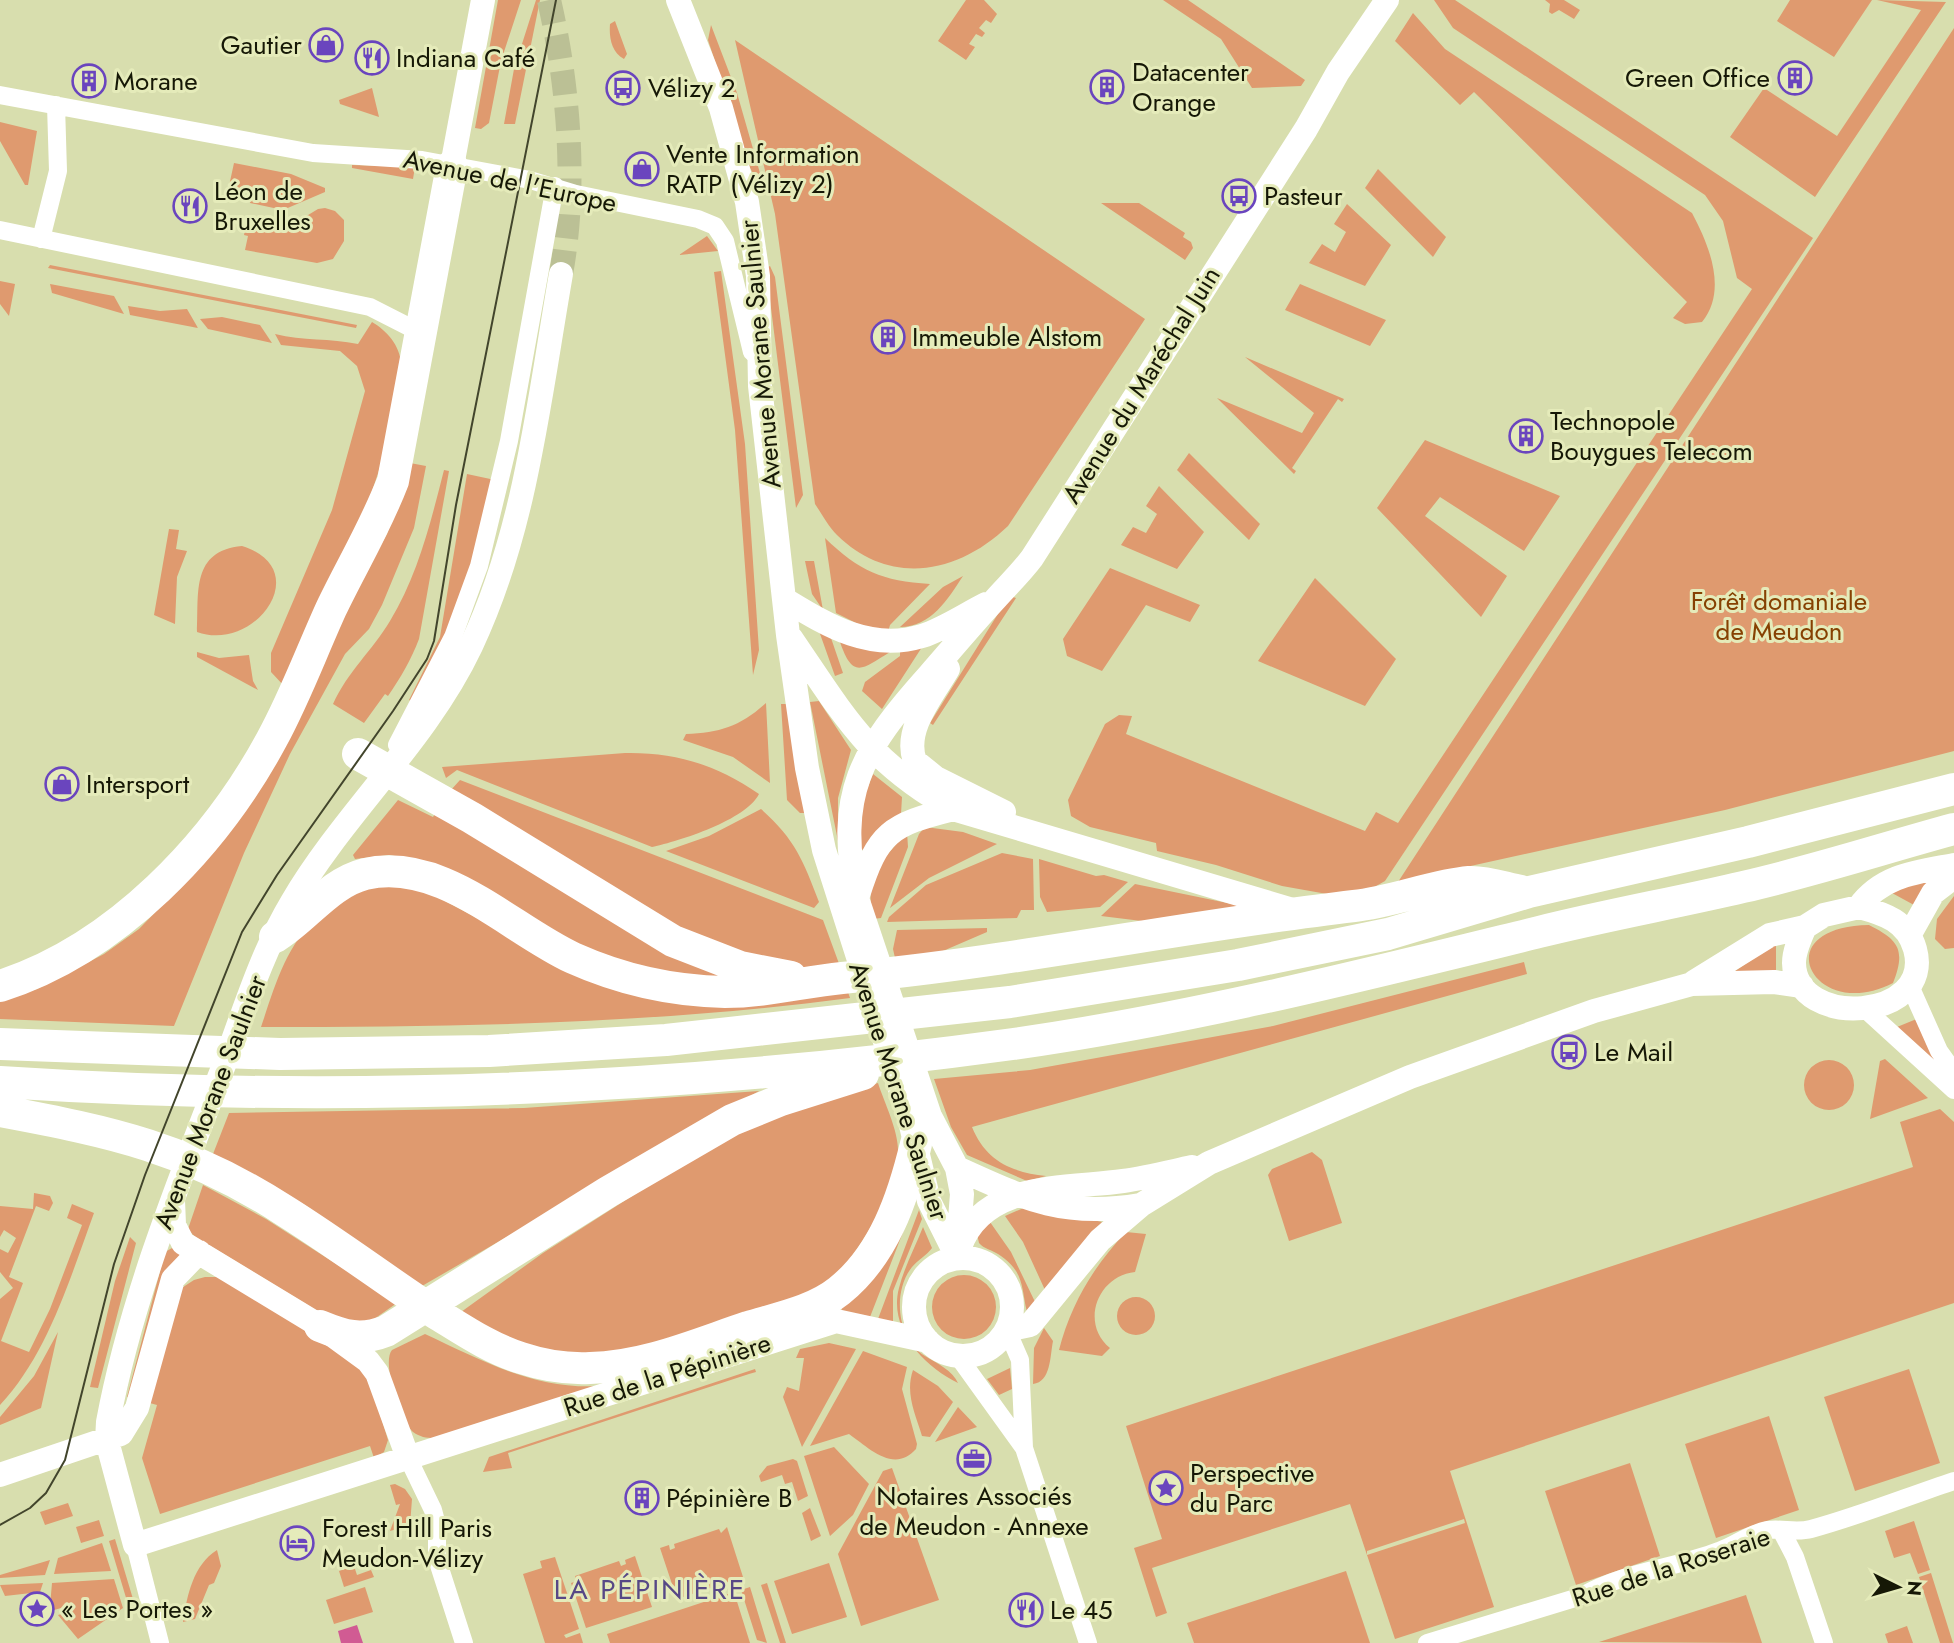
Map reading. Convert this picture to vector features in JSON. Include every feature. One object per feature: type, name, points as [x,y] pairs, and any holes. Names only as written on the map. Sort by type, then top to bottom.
[{"type":"highway","points":[[0,986],[78,950],[131,913],[180,866],[242,787],[272,740],[299,686],[332,608],[375,528],[393,481],[423,334],[452,166]]},
{"type":"highway","points":[[358,754],[472,818],[673,941],[740,967],[810,981]]},
{"type":"highway","points":[[0,1044],[147,1051],[389,1054],[666,1040],[1010,1002],[1238,965],[1388,934],[1530,892],[1748,842],[1954,789]]},
{"type":"highway","points":[[0,1082],[296,1093],[492,1089],[758,1072],[931,1053],[1122,1026],[1272,998],[1642,907],[1744,887],[1954,829]]},
{"type":"highway","points":[[275,937],[298,923],[333,889],[350,879],[368,873],[400,872],[447,885],[573,957],[650,984],[730,992],[783,989],[810,981],[930,970],[1301,912],[1382,903],[1471,882],[1530,892]]},
{"type":"highway","points":[[320,1326],[348,1337],[363,1338],[395,1326],[608,1192],[732,1120],[781,1100],[931,1053]]},
{"type":"highway","points":[[0,1111],[125,1136],[192,1159],[286,1211],[392,1284],[502,1351],[546,1364],[589,1368],[649,1360],[805,1309],[839,1291],[866,1261],[890,1224],[904,1195],[918,1126]]},
{"type":"main road","points":[[452,166],[483,0]]},
{"type":"main road","name":"Avenue Morane Saulnier","points":[[678,0],[721,108],[747,202],[758,276],[760,386],[788,635],[803,744],[824,850],[867,958],[918,1126],[929,1201],[957,1258]]},
{"type":"main road","name":"Avenue du Maréchal Juin","points":[[870,750],[890,718],[1032,558],[1300,138],[1338,72],[1387,0]]},
{"type":"main road","name":"Avenue Morane Saulnier","points":[[107,1441],[112,1401],[159,1232],[275,937],[292,903],[473,643],[513,530],[561,274]]},
{"type":"main road","points":[[784,599],[833,628],[856,638],[894,640],[923,635],[994,600]]},
{"type":"main road","points":[[972,626],[918,722],[911,740],[915,761],[936,778],[1060,839]]},
{"type":"main road","name":"Avenue Morane Saulnier","points":[[788,635],[870,750],[854,795],[849,821],[850,864],[867,958]]},
{"type":"main road","points":[[870,750],[905,779],[953,809],[1301,912]]},
{"type":"main road","points":[[858,898],[873,853],[891,831],[911,820],[953,809]]},
{"type":"main road","points":[[1859,907],[1870,891],[1900,876],[1954,865]]},
{"type":"main road","points":[[1910,934],[1933,893],[1954,877]]},
{"type":"main road","points":[[1007,1330],[1011,1306],[1007,1284],[986,1264],[957,1258],[930,1271],[920,1283],[915,1313],[928,1341],[936,1348],[957,1356],[987,1350],[1007,1330],[1030,1325],[1093,1247],[1141,1205],[1209,1163],[1410,1077],[1583,1015],[1692,984],[1774,982],[1802,986],[1821,1001],[1837,1008],[1865,1009],[1898,997],[1910,986],[1916,954],[1910,934],[1895,919],[1859,907],[1824,915],[1805,927],[1770,935],[1692,984]]},
{"type":"main road","points":[[1802,986],[1794,963],[1805,927]]},
{"type":"main road","name":"Avenue Morane Saulnier","points":[[918,1126],[957,1168],[962,1194],[957,1258]]},
{"type":"main road","points":[[957,1258],[970,1226],[986,1212],[1017,1194],[1126,1181],[1209,1163]]},
{"type":"main road","points":[[957,1168],[1017,1194],[1076,1210],[1096,1211],[1141,1205]]},
{"type":"main road","points":[[174,1192],[174,1225],[183,1242],[320,1326],[373,1366],[408,1458]]},
{"type":"main road","points":[[0,1475],[107,1441],[121,1434],[137,1408],[173,1279],[199,1252]]},
{"type":"main road","name":"Rue de la Pépinière","points":[[135,1545],[836,1321],[928,1341]]},
{"type":"main road","points":[[107,1441],[135,1545]]},
{"type":"street","name":"Avenue de l'Europe","points":[[0,95],[313,153],[392,156],[452,166],[555,186],[576,194],[698,219],[715,226],[725,241],[760,386]]},
{"type":"street","points":[[41,239],[58,171],[56,105]]},
{"type":"street","name":"Avenue Morane Saulnier","points":[[427,708],[488,537],[509,441],[555,186]]},
{"type":"street","points":[[0,230],[370,307],[423,334]]},
{"type":"street","points":[[1910,986],[1939,1051],[1954,1072]]},
{"type":"street","points":[[1865,1009],[1954,1090]]},
{"type":"street","points":[[1007,1330],[1020,1360],[1024,1448],[1088,1643]]},
{"type":"street","points":[[957,1356],[1024,1448]]},
{"type":"street","points":[[408,1458],[433,1510],[437,1559],[464,1643]]},
{"type":"street","name":"Rue de la Roseraie","points":[[1427,1643],[1582,1596],[1601,1585],[1644,1570],[1676,1566],[1723,1550],[1735,1541],[1770,1530],[1808,1530],[1954,1482]]},
{"type":"street","points":[[1782,1532],[1795,1557],[1824,1643]]},
{"type":"street","points":[[135,1545],[160,1643]]},
{"type":"green space","points":[[498,0],[521,0],[501,61],[489,123],[481,129],[475,128]]},
{"type":"green space","points":[[536,0],[540,0],[515,124],[504,124],[514,69]]},
{"type":"green space","points":[[966,0],[984,0],[997,14],[991,23],[986,20],[979,28],[985,33],[982,37],[976,34],[969,44],[975,47],[966,60],[938,41]]},
{"type":"green space","points":[[1163,0],[1188,0],[1305,80],[1301,86],[1252,88],[1221,39]]},
{"type":"green space","points":[[1434,0],[1455,0],[1813,238],[1385,881],[1362,894],[1327,894],[1282,886],[1216,865],[1157,851],[1156,843],[1090,827],[1071,816],[1068,800],[1105,724],[1119,715],[1132,716],[1126,734],[1365,831],[1376,812],[1398,823],[1752,289],[1737,278],[1723,221],[1705,195],[1453,28]]},
{"type":"green space","points":[[1545,0],[1564,0],[1580,10],[1574,19],[1559,10],[1552,14],[1549,12],[1550,4]]},
{"type":"green space","points":[[1790,0],[1872,0],[1834,57],[1777,21]]},
{"type":"green space","points":[[1877,0],[1946,2],[1815,197],[1730,137],[1764,88],[1837,136],[1921,10]]},
{"type":"green space","points":[[1413,13],[1445,49],[1692,213],[1709,253],[1715,282],[1710,309],[1702,322],[1685,324],[1673,318],[1687,302],[1474,92],[1460,105],[1395,41]]},
{"type":"green space","points":[[615,21],[627,54],[624,59],[616,52],[611,39],[610,24]]},
{"type":"green space","points":[[711,25],[737,93],[762,180],[754,175],[750,168],[708,40]]},
{"type":"green space","name":"Forêt domaniale de Meudon","points":[[1954,28],[1954,751],[1725,810],[1398,882]]},
{"type":"green space","points":[[735,40],[1145,319],[1008,526],[968,555],[946,564],[924,568],[901,568],[879,562],[858,552],[837,535],[815,504],[775,214]]},
{"type":"green space","points":[[372,88],[379,117],[340,104],[339,100]]},
{"type":"green space","points":[[0,122],[37,131],[28,185],[25,185],[0,141]]},
{"type":"green space","points":[[234,163],[291,174],[325,188],[325,192],[283,210],[250,203],[253,191],[229,186]]},
{"type":"green space","points":[[352,165],[415,167],[413,179],[352,168]]},
{"type":"green space","points":[[1378,169],[1446,237],[1433,257],[1365,188]]},
{"type":"green space","points":[[1101,203],[1139,203],[1185,233],[1183,237],[1191,242],[1193,248],[1185,260]]},
{"type":"green space","points":[[1347,204],[1391,245],[1365,286],[1309,263],[1322,244],[1335,252],[1346,232],[1334,224]]},
{"type":"green space","points":[[318,209],[335,211],[344,220],[344,241],[333,259],[317,263],[245,250],[247,220],[290,226]]},
{"type":"green space","points":[[707,236],[718,251],[679,255]]},
{"type":"green space","points":[[50,265],[357,325],[356,328],[48,268]]},
{"type":"green space","points":[[770,266],[775,277],[803,495],[796,508],[766,268]]},
{"type":"green space","points":[[721,271],[745,444],[759,650],[753,675],[735,430],[714,272]]},
{"type":"green space","points":[[0,281],[15,284],[9,316],[0,304]]},
{"type":"green space","points":[[50,284],[114,296],[124,314],[52,293]]},
{"type":"green space","points":[[1300,284],[1386,320],[1370,346],[1285,310]]},
{"type":"green space","points":[[128,306],[160,311],[187,309],[198,328],[130,315]]},
{"type":"green space","points":[[222,317],[260,325],[272,343],[208,329],[200,319]]},
{"type":"green space","points":[[372,322],[392,339],[401,364],[401,379],[387,443],[349,550],[285,687],[271,672],[271,653],[332,510],[365,391],[357,366],[340,351],[281,345],[275,334],[358,344]]},
{"type":"green space","points":[[1245,357],[1344,399],[1342,402],[1338,399],[1292,468],[1296,471],[1294,474],[1217,398],[1302,433],[1314,413]]},
{"type":"green space","points":[[1425,440],[1560,496],[1524,551],[1440,497],[1425,516],[1507,576],[1481,617],[1377,508]]},
{"type":"green space","points":[[1189,453],[1260,524],[1249,540],[1177,470]]},
{"type":"green space","points":[[410,463],[426,466],[414,528],[382,605],[369,629],[345,654],[290,754],[244,853],[174,1026],[0,1019],[0,1000],[37,989],[104,954],[139,929],[202,864],[387,534]]},
{"type":"green space","points":[[444,470],[449,471],[419,639],[393,689],[388,696],[385,694],[364,723],[333,704],[400,603],[423,547]]},
{"type":"green space","points":[[467,474],[495,480],[459,605],[413,702],[409,700],[440,637]]},
{"type":"green space","points":[[1159,486],[1204,532],[1177,569],[1121,545],[1133,527],[1146,533],[1157,514],[1146,506]]},
{"type":"green space","points":[[169,529],[179,530],[176,549],[187,551],[177,577],[175,624],[154,615]]},
{"type":"green space","points":[[825,538],[849,559],[872,572],[898,580],[930,584],[890,625],[888,632],[860,625],[836,613]]},
{"type":"green space","points":[[242,546],[264,557],[274,572],[276,589],[269,606],[256,620],[239,631],[219,635],[197,632],[199,589],[206,565],[226,549]]},
{"type":"green space","points":[[805,561],[814,561],[823,610],[812,594]]},
{"type":"green space","points":[[1110,568],[1200,605],[1190,622],[1146,605],[1102,671],[1067,656],[1063,639]]},
{"type":"green space","points":[[963,576],[945,602],[930,617],[911,626],[900,627],[943,587]]},
{"type":"green space","points":[[1315,578],[1396,659],[1365,706],[1258,661]]},
{"type":"green space","points":[[1013,597],[1016,598],[933,725],[930,723],[1001,609]]},
{"type":"green space","points":[[819,631],[831,638],[843,673],[835,676]]},
{"type":"green space","points":[[840,642],[890,652],[859,668],[849,662]]},
{"type":"green space","points":[[924,644],[882,709],[862,691],[865,682],[900,656],[900,651]]},
{"type":"green space","points":[[197,652],[219,658],[249,655],[253,681],[258,690],[197,657]]},
{"type":"green space","points":[[819,701],[851,750],[838,798],[838,841],[810,702]]},
{"type":"green space","points":[[766,703],[770,783],[733,757],[683,740],[686,734],[720,730],[739,723]]},
{"type":"green space","points":[[781,704],[788,704],[805,813],[800,813],[787,800]]},
{"type":"green space","points":[[625,753],[662,755],[695,762],[728,775],[759,794],[752,803],[727,821],[679,840],[652,847],[457,770],[446,778],[442,767]]},
{"type":"green space","points":[[873,774],[902,797],[901,814],[864,851],[857,845],[860,807]]},
{"type":"green space","points":[[460,780],[823,920],[841,969],[806,968],[772,962],[708,941],[677,926],[450,791]]},
{"type":"green space","points":[[398,800],[433,817],[436,812],[719,977],[656,972],[594,953],[425,861],[389,855],[355,859],[353,855]]},
{"type":"green space","points":[[761,809],[782,830],[797,851],[819,902],[814,908],[666,851],[709,836]]},
{"type":"green space","points":[[925,827],[963,832],[997,844],[929,878],[890,908],[919,834]]},
{"type":"green space","points":[[907,832],[908,847],[881,918],[873,919],[873,880],[882,861]]},
{"type":"green space","points":[[1002,853],[1033,859],[1034,910],[1021,910],[1017,918],[887,922],[889,917],[926,885]]},
{"type":"green space","points":[[1039,859],[1096,876],[1104,875],[1128,882],[1100,907],[1047,912],[1040,897]]},
{"type":"green space","points":[[1946,870],[1914,905],[1892,893]]},
{"type":"green space","points":[[368,884],[419,887],[559,962],[848,992],[850,998],[630,1019],[408,1026],[261,1027],[282,968],[297,940],[324,912]]},
{"type":"green space","points":[[1135,884],[1242,906],[1158,923],[1101,916]]},
{"type":"green space","points":[[1954,896],[1954,948],[1945,949],[1935,939],[1937,919]]},
{"type":"green space","points":[[1869,925],[1887,936],[1897,947],[1899,962],[1893,983],[1865,992],[1841,992],[1823,983],[1812,970],[1809,955],[1817,941],[1836,930]]},
{"type":"green space","points":[[987,928],[987,932],[929,957],[895,958],[893,949],[897,930]]},
{"type":"green space","points":[[1776,943],[1776,973],[1719,982]]},
{"type":"green space","points":[[1524,962],[1527,974],[972,1127],[985,1148],[1001,1163],[1046,1176],[1027,1181],[967,1155],[951,1127],[934,1079],[1030,1070],[1273,1026]]},
{"type":"green space","points":[[1919,1018],[1936,1062],[1897,1027]]},
{"type":"green space","points":[[1885,1059],[1928,1098],[1870,1119],[1880,1061]]},
{"type":"green space","points":[[1829,1060],[1846,1068],[1854,1085],[1846,1102],[1829,1110],[1812,1102],[1804,1085],[1812,1068]]},
{"type":"green space","points":[[878,1083],[897,1138],[896,1170],[884,1202],[866,1235],[837,1275],[821,1287],[687,1335],[653,1345],[590,1356],[563,1355],[536,1349],[461,1312],[543,1253],[729,1134],[822,1099]]},
{"type":"green space","points":[[759,1091],[422,1286],[305,1205],[213,1154],[229,1113],[524,1108]]},
{"type":"green space","points":[[1940,1109],[1954,1122],[1954,1303],[1450,1471],[1494,1607],[1395,1639],[1367,1555],[1350,1504],[1152,1568],[1167,1613],[1156,1617],[1134,1548],[1162,1539],[1126,1426],[1913,1167],[1900,1122]],"holes":[[[1464,1519],[1465,1523],[1367,1555],[1367,1551]]]},
{"type":"green space","points":[[1312,1152],[1322,1160],[1342,1223],[1289,1241],[1268,1175],[1272,1169]]},
{"type":"green space","points":[[203,1185],[266,1219],[397,1303],[354,1333],[194,1236],[188,1229]]},
{"type":"green space","points":[[34,1193],[50,1196],[53,1203],[49,1211],[36,1206],[9,1277],[23,1283],[1,1341],[29,1352],[50,1309],[82,1225],[67,1218],[72,1204],[94,1213],[45,1339],[17,1385],[0,1405],[0,1299],[13,1288],[0,1272],[0,1249],[8,1253],[16,1238],[4,1230],[0,1237],[0,1206],[33,1209]]},
{"type":"green space","points":[[1028,1206],[1102,1222],[1045,1290],[1023,1242],[1005,1216]]},
{"type":"green space","points":[[912,1209],[870,1317],[842,1311],[841,1307]]},
{"type":"green space","points":[[919,1210],[922,1219],[893,1291],[893,1322],[878,1319]]},
{"type":"green space","points":[[990,1222],[1011,1252],[1037,1306],[1027,1312],[1020,1280],[1013,1267],[1007,1260],[979,1243],[977,1234]]},
{"type":"green space","points":[[923,1227],[932,1248],[912,1267],[906,1277],[900,1302],[900,1315],[908,1338],[904,1332],[899,1318],[899,1288]]},
{"type":"green space","points":[[1126,1232],[1146,1234],[1135,1272],[1122,1275],[1111,1282],[1102,1291],[1097,1302],[1096,1327],[1110,1348],[1102,1356],[1059,1350],[1070,1317],[1085,1287],[1103,1259]]},
{"type":"green space","points":[[130,1237],[136,1243],[98,1388],[90,1387],[115,1281]]},
{"type":"green space","points":[[172,1248],[181,1254],[165,1272],[132,1398],[127,1397],[165,1252]]},
{"type":"green space","points":[[964,1275],[982,1281],[990,1289],[996,1307],[990,1325],[982,1333],[964,1339],[946,1333],[938,1325],[932,1307],[938,1289],[946,1281]]},
{"type":"green space","points":[[217,1277],[353,1357],[367,1371],[388,1440],[384,1452],[374,1458],[370,1446],[160,1514],[142,1458],[157,1405],[146,1402],[177,1291],[194,1280]]},
{"type":"green space","points":[[1136,1297],[1150,1302],[1155,1316],[1150,1330],[1136,1335],[1122,1330],[1117,1316],[1122,1302]]},
{"type":"green space","points":[[1044,1328],[1053,1341],[1050,1361],[1043,1379],[1033,1384],[1034,1348]]},
{"type":"green space","points":[[58,1332],[41,1408],[0,1425],[0,1417],[34,1376]]},
{"type":"green space","points":[[425,1334],[510,1372],[554,1383],[601,1386],[434,1438],[423,1437],[413,1432],[403,1416],[394,1392],[389,1357],[392,1350]]},
{"type":"green space","points":[[908,1338],[925,1356],[949,1371],[958,1383],[945,1376],[921,1356]]},
{"type":"green space","points":[[829,1343],[856,1349],[802,1447],[783,1397],[787,1387],[799,1391],[804,1358],[796,1358],[800,1349]]},
{"type":"green space","points":[[863,1351],[907,1367],[902,1389],[917,1444],[916,1449],[908,1456],[890,1459],[849,1434],[810,1446]]},
{"type":"green space","points":[[1010,1368],[1012,1389],[999,1395],[987,1379]]},
{"type":"green space","points":[[755,1369],[756,1372],[508,1453],[512,1468],[483,1472],[489,1457]]},
{"type":"green space","points":[[1909,1369],[1940,1463],[1855,1491],[1824,1397]]},
{"type":"green space","points":[[913,1370],[938,1386],[953,1402],[930,1437],[922,1436],[912,1403],[910,1387]]},
{"type":"green space","points":[[958,1407],[977,1427],[935,1442]]},
{"type":"green space","points":[[1769,1416],[1799,1510],[1716,1538],[1685,1444]]},
{"type":"green space","points":[[834,1447],[869,1484],[853,1515],[830,1536],[804,1456]]},
{"type":"green space","points":[[793,1459],[797,1461],[808,1496],[798,1501],[792,1482],[785,1484],[782,1475],[761,1482],[759,1476],[767,1466]]},
{"type":"green space","points":[[1630,1463],[1660,1556],[1576,1585],[1545,1491]]},
{"type":"green space","points":[[892,1468],[939,1600],[861,1626],[838,1554],[883,1471]]},
{"type":"green space","points":[[395,1484],[405,1489],[412,1499],[409,1539],[404,1527],[390,1531],[400,1504],[396,1505],[390,1485]]},
{"type":"green space","points":[[68,1503],[73,1516],[45,1525],[40,1512]]},
{"type":"green space","points":[[810,1508],[821,1536],[811,1541],[802,1513]]},
{"type":"green space","points":[[99,1520],[104,1536],[81,1543],[76,1527]]},
{"type":"green space","points":[[1914,1521],[1930,1570],[1918,1574],[1910,1553],[1894,1558],[1885,1531]]},
{"type":"green space","points":[[727,1527],[743,1577],[677,1599],[660,1548],[669,1545],[670,1550],[675,1548],[674,1544],[719,1529],[721,1533]]},
{"type":"green space","points":[[115,1539],[133,1599],[127,1601],[109,1541]]},
{"type":"green space","points":[[102,1543],[111,1571],[54,1574],[58,1558]]},
{"type":"green space","points":[[217,1550],[221,1566],[214,1583],[209,1585],[195,1619],[183,1622],[192,1582],[202,1564]]},
{"type":"green space","points":[[635,1556],[652,1607],[586,1628],[571,1583],[577,1581],[575,1576],[619,1561],[621,1566],[626,1564],[625,1560]]},
{"type":"green space","points":[[555,1557],[579,1629],[564,1635],[566,1638],[580,1633],[583,1643],[545,1643],[523,1574],[542,1568],[540,1561]]},
{"type":"green space","points":[[50,1560],[45,1575],[0,1578],[0,1575]]},
{"type":"green space","points":[[829,1563],[847,1617],[792,1634],[774,1581]]},
{"type":"green space","points":[[354,1566],[357,1575],[371,1570],[374,1577],[344,1587],[339,1571]]},
{"type":"green space","points":[[1346,1571],[1370,1643],[1194,1643],[1187,1623]]},
{"type":"green space","points":[[1931,1573],[1953,1643],[1940,1643],[1919,1577]]},
{"type":"green space","points":[[114,1579],[123,1608],[78,1639],[58,1615],[65,1613],[65,1607],[54,1610],[50,1606],[52,1583]]},
{"type":"green space","points":[[43,1583],[40,1592],[5,1596],[0,1585]]},
{"type":"green space","points":[[767,1583],[786,1643],[780,1643],[761,1585]]},
{"type":"green space","points":[[365,1587],[373,1612],[334,1624],[326,1600]]},
{"type":"green space","points":[[750,1587],[767,1643],[757,1640],[741,1590]]},
{"type":"green space","points":[[734,1592],[750,1643],[610,1643],[607,1634]]},
{"type":"green space","points":[[1746,1595],[1762,1643],[1599,1642]]},
{"type":"green space","points":[[1907,1626],[1913,1643],[1888,1643],[1885,1634]]},
{"type":"shaded area","points":[[357,1625],[363,1643],[341,1643],[338,1631]]},
{"type":"tunnel","points":[[549,0],[562,67],[570,172],[561,274]]},
{"type":"tram line","points":[[0,1525],[30,1508],[46,1493],[65,1460],[114,1264],[145,1175],[242,932],[277,875],[393,711],[427,659],[434,641],[456,505],[556,0]]},
{"type":"place","name":"Gautier","points":[[326,45]]},
{"type":"place","name":"Indiana Café","points":[[372,58]]},
{"type":"place","name":"Green Office","points":[[1795,78]]},
{"type":"place","name":"Morane","points":[[89,81]]},
{"type":"place","name":"Datacenter Orange","points":[[1107,87]]},
{"type":"place","name":"Vélizy 2","points":[[623,88]]},
{"type":"place","name":"Vente Information RATP (Vélizy 2)","points":[[642,169]]},
{"type":"place","name":"Pasteur","points":[[1239,196]]},
{"type":"place","name":"Léon de Bruxelles","points":[[190,206]]},
{"type":"place","name":"Immeuble Alstom","points":[[888,337]]},
{"type":"place","name":"Technopole Bouygues Telecom","points":[[1526,436]]},
{"type":"place","name":"Intersport","points":[[62,784]]},
{"type":"place","name":"Le Mail","points":[[1569,1052]]},
{"type":"place","name":"Notaires Associés de Meudon - Annexe","points":[[974,1459]]},
{"type":"place","name":"Perspective du Parc","points":[[1166,1488]]},
{"type":"place","name":"Pépinière B","points":[[642,1498]]},
{"type":"place","name":"Forest Hill Paris Meudon-Vélizy","points":[[297,1543]]},
{"type":"place","name":"« Les Portes »","points":[[37,1609]]},
{"type":"place","name":"Le 45","points":[[1026,1610]]},
{"type":"district","name":"LA PÉPINIÈRE","points":[[650,1589]]}]
